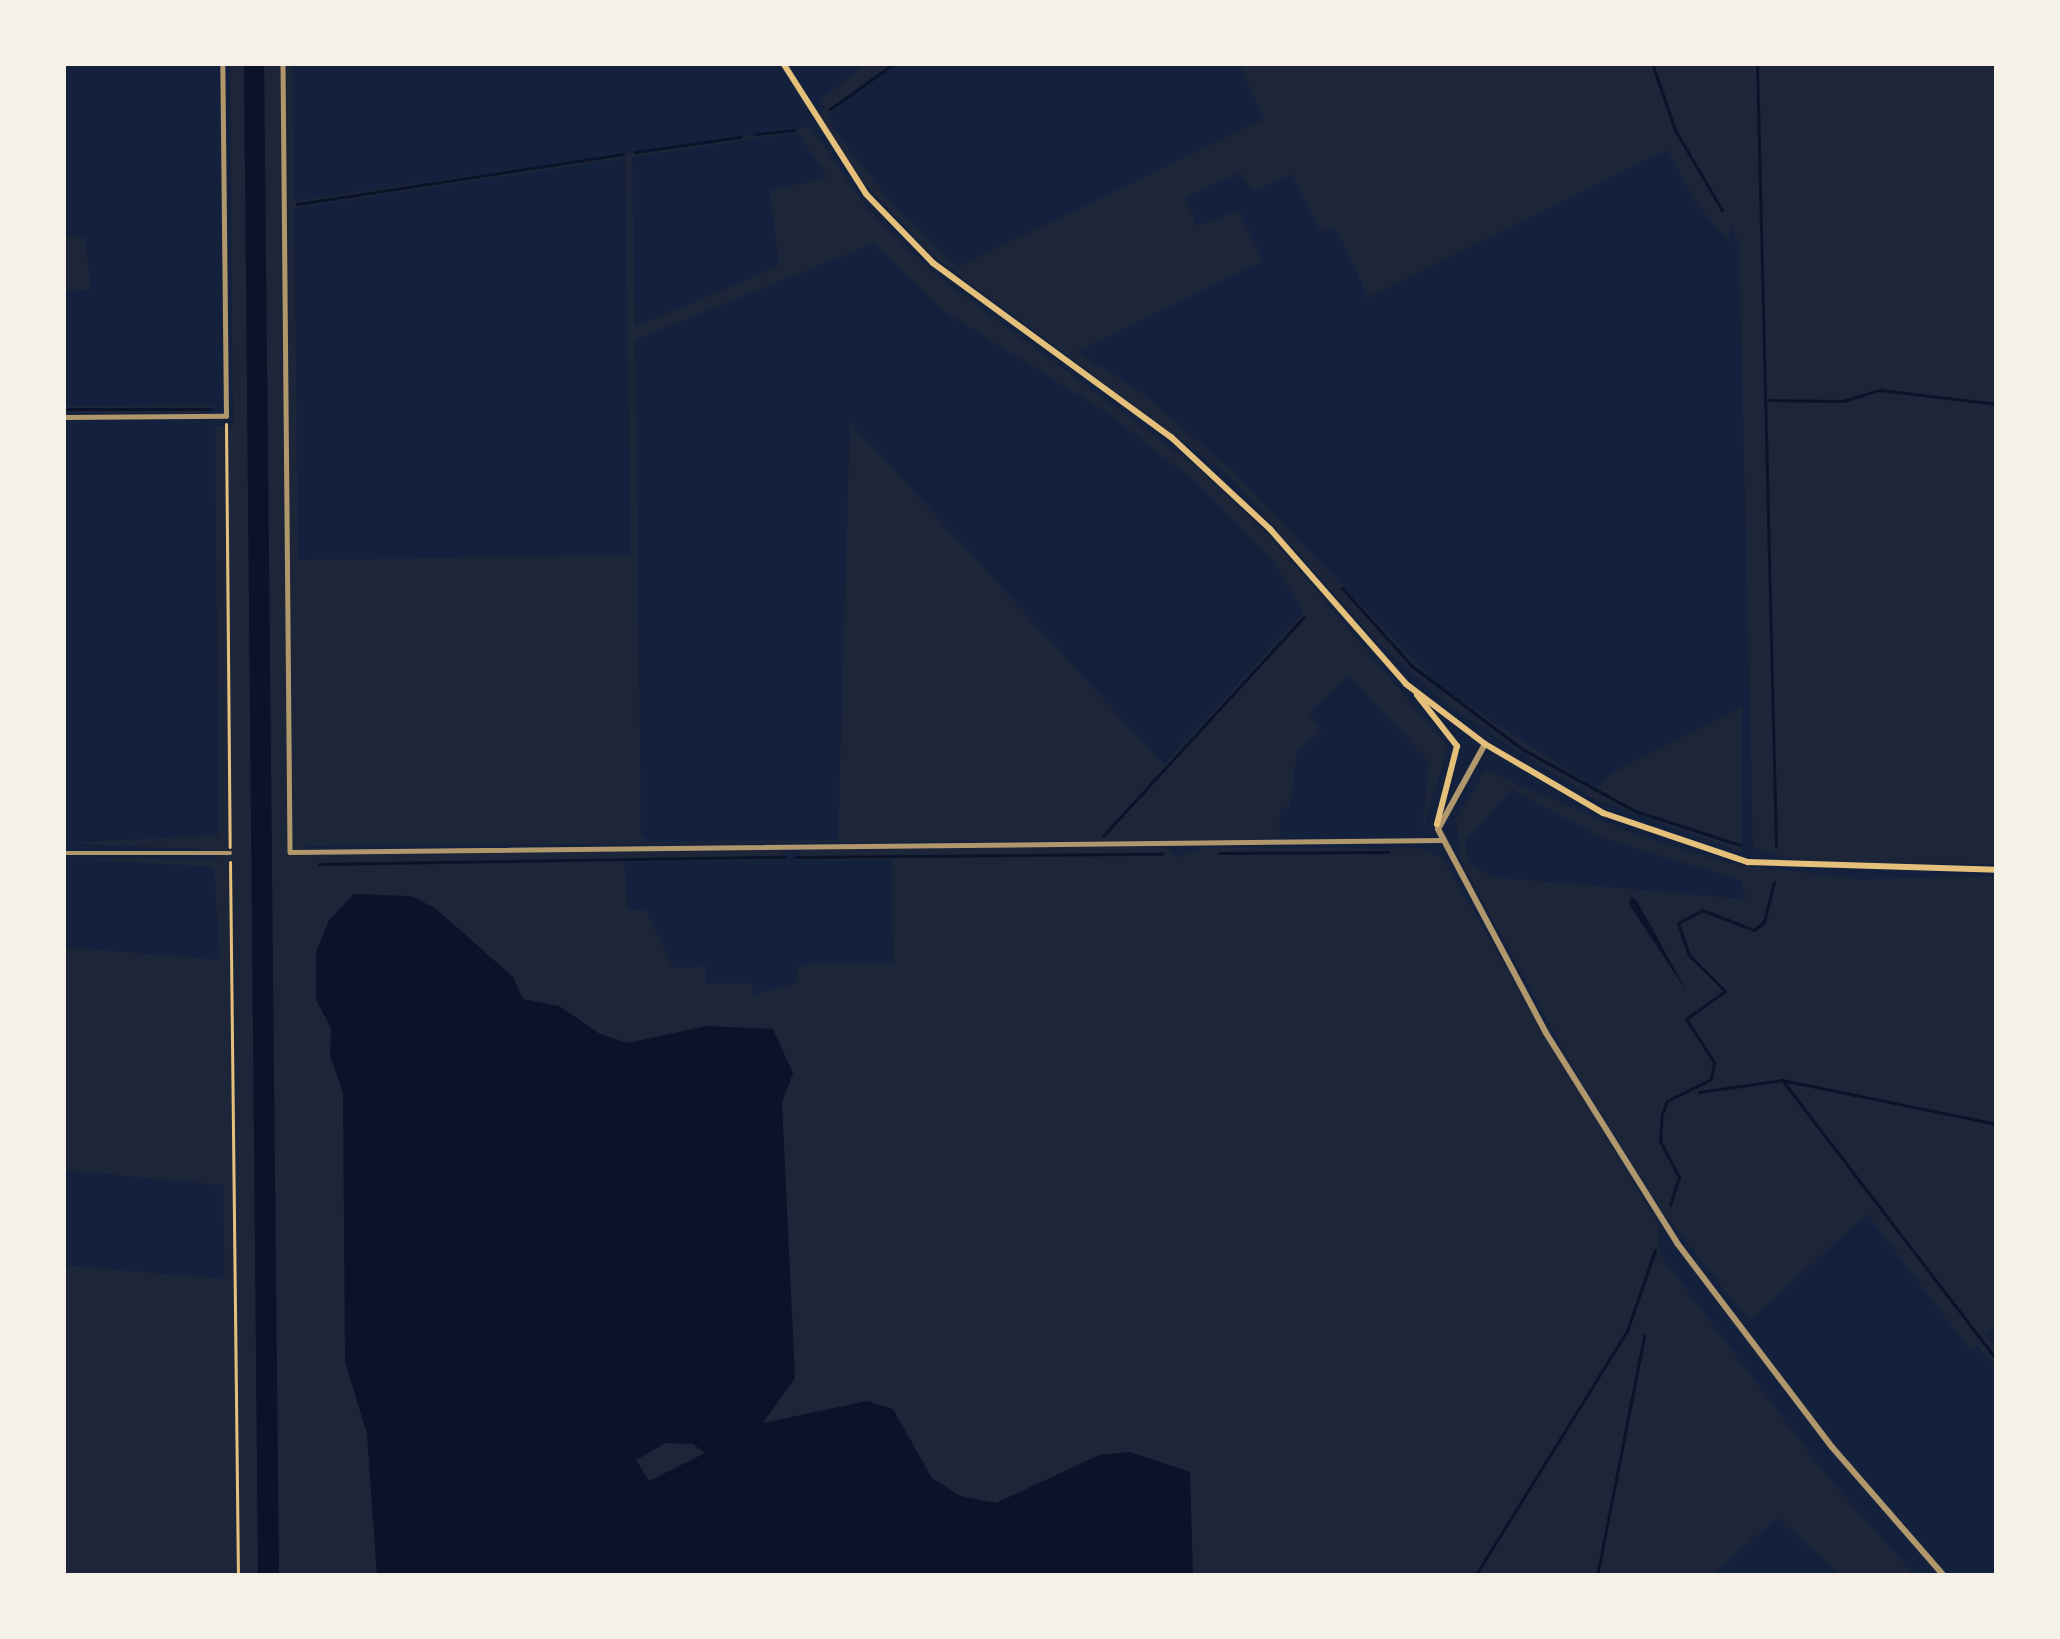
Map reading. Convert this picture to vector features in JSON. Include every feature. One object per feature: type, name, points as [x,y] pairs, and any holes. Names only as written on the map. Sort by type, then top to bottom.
[{"type":"main road","points":[[783,63],[866,194],[933,263],[1215,475],[1406,684],[1457,746],[1437,824]]},
{"type":"main road","points":[[1406,684],[1485,744],[1603,813],[1748,862],[1997,870]]},
{"type":"street","points":[[63,417],[226,416],[222,63]]},
{"type":"street","points":[[283,63],[290,852],[1443,839]]},
{"type":"street","points":[[1485,744],[1437,824],[1546,1034],[1677,1244],[1832,1447],[1944,1576]]},
{"type":"street","points":[[63,853],[230,854]]},
{"type":"path","points":[[226,416],[238,1576]]},
{"type":"shaded area","points":[[230,63],[244,63],[257,1441],[272,866],[264,63],[292,63],[294,201],[811,127],[866,207],[933,273],[1202,471],[1280,548],[1448,747],[1422,832],[1429,762],[1349,675],[1309,713],[1321,731],[1297,752],[1290,805],[1280,810],[1279,837],[1267,840],[305,846],[304,855],[782,850],[787,860],[624,862],[628,910],[646,910],[673,968],[705,966],[706,983],[751,983],[753,995],[797,983],[797,968],[812,963],[893,963],[892,860],[794,860],[803,850],[1167,846],[1177,858],[1203,847],[1425,849],[1442,858],[1659,1226],[1659,1253],[1826,1475],[1915,1576],[1843,1576],[1777,1518],[1711,1576],[63,1576],[63,1265],[225,1279],[223,1185],[63,1170],[63,947],[220,960],[214,867],[63,858],[218,859],[219,850],[63,843],[219,835],[215,426],[233,425]],"holes":[[[798,132],[828,178],[770,190],[779,266],[635,327],[632,157]],[[625,158],[631,555],[298,560],[294,208]],[[874,243],[945,312],[1106,412],[1196,482],[1275,562],[1303,613],[1164,765],[850,422],[838,840],[648,842],[641,835],[635,340]]]},
{"type":"shaded area","points":[[244,63],[264,63],[279,1576],[258,1576]]},
{"type":"shaded area","points":[[866,63],[904,63],[873,76],[828,115],[832,127],[893,205],[958,267],[1264,119],[1239,63],[1997,63],[1997,864],[1804,862],[1753,848],[1739,241],[1730,226],[1729,242],[1697,204],[1667,150],[1368,297],[1335,227],[1320,232],[1292,174],[1253,191],[1240,173],[1185,197],[1197,226],[1238,211],[1263,261],[1076,352],[1138,390],[1231,470],[1441,688],[1597,789],[1612,773],[1742,707],[1741,852],[1594,799],[1450,707],[1376,641],[1230,477],[932,255],[859,178],[817,117],[825,109],[820,100]]},
{"type":"shaded area","points":[[63,237],[85,237],[91,290],[63,291]]},
{"type":"shaded area","points":[[216,405],[203,413],[63,413],[63,406]]},
{"type":"shaded area","points":[[1485,770],[1633,834],[1731,864],[1859,879],[1997,876],[1997,1326],[1987,1335],[1997,1348],[1997,1371],[1977,1345],[1970,1350],[1867,1214],[1749,1321],[1663,1212],[1574,1069],[1461,861],[1456,819]],"holes":[[[1512,789],[1602,838],[1740,880],[1747,899],[1493,877],[1469,863],[1465,841]]]},
{"type":"shaded area","points":[[354,894],[411,896],[435,908],[513,977],[523,999],[559,1006],[600,1034],[628,1043],[706,1026],[773,1029],[793,1073],[782,1103],[795,1378],[763,1423],[867,1401],[893,1409],[932,1478],[960,1496],[996,1503],[1099,1455],[1130,1452],[1190,1472],[1193,1576],[377,1576],[367,1434],[345,1362],[343,1092],[330,1056],[331,1028],[316,1000],[316,952],[329,920]],"holes":[[[666,1443],[693,1444],[705,1453],[649,1481],[636,1460]]]},
{"type":"shaded area","points":[[1631,896],[1637,901],[1687,992],[1629,904]]},
{"type":"waterway","points":[[830,109],[895,63]]},
{"type":"waterway","points":[[1652,63],[1675,130],[1722,210]]},
{"type":"waterway","points":[[1757,63],[1776,847]]},
{"type":"waterway","points":[[756,134],[794,130]]},
{"type":"waterway","points":[[635,152],[740,137]]},
{"type":"waterway","points":[[297,204],[623,154]]},
{"type":"waterway","points":[[1768,400],[1843,401],[1880,390],[1997,404]]},
{"type":"waterway","points":[[63,409],[210,409]]},
{"type":"waterway","points":[[1342,588],[1412,666],[1522,749],[1635,811],[1740,845]]},
{"type":"waterway","points":[[1103,836],[1304,617]]},
{"type":"waterway","points":[[1219,853],[1388,852]]},
{"type":"waterway","points":[[796,857],[1162,854]]},
{"type":"waterway","points":[[319,864],[784,857]]},
{"type":"waterway","points":[[1670,1205],[1679,1177],[1660,1141],[1662,1114],[1667,1101],[1711,1079],[1714,1062],[1686,1019],[1725,991],[1689,955],[1678,923],[1702,910],[1754,930],[1764,922],[1774,882]]},
{"type":"waterway","points":[[1782,1080],[1997,1360]]},
{"type":"waterway","points":[[1699,1092],[1782,1080],[1997,1124]]},
{"type":"waterway","points":[[1475,1576],[1627,1331],[1655,1250]]},
{"type":"waterway","points":[[1597,1576],[1644,1336]]}]
